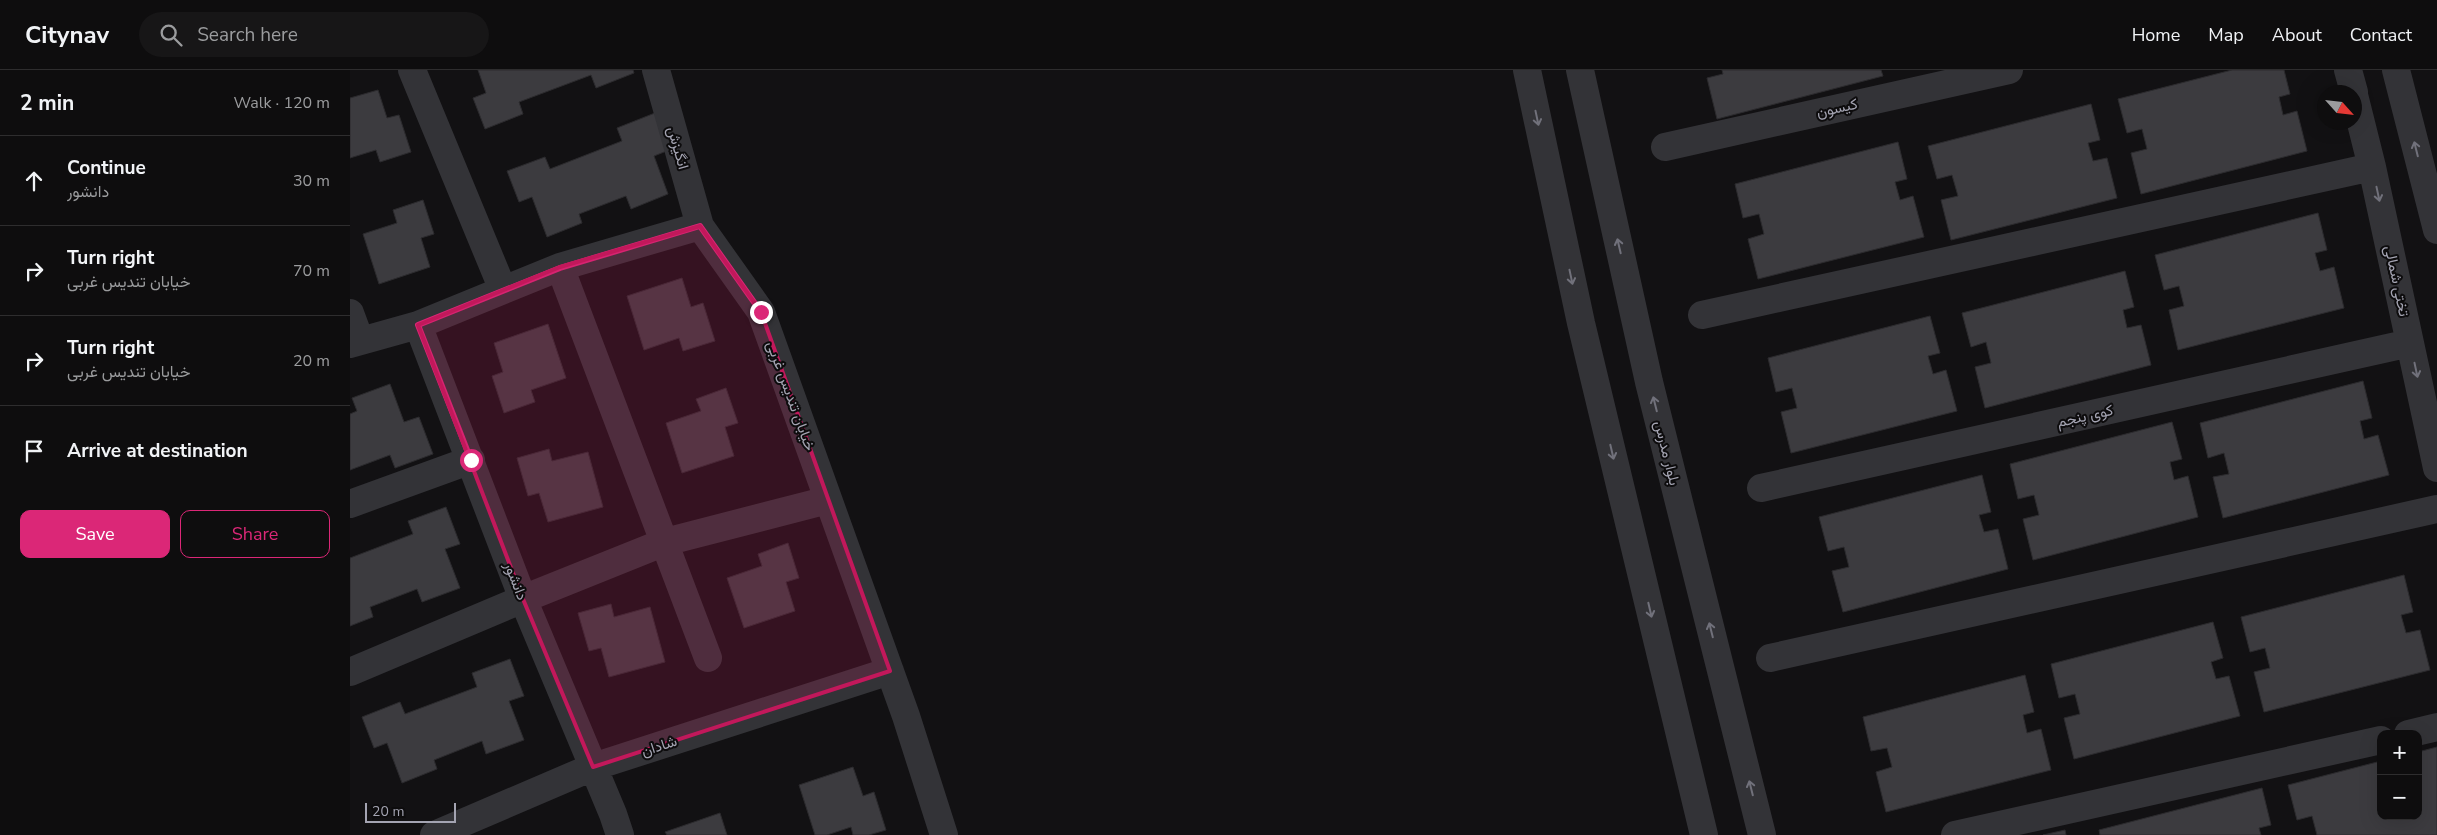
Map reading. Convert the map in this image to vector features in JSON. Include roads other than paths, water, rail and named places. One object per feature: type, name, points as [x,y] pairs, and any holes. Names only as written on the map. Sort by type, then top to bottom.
[{"type":"street","points":[[412,70],[503,290]]},
{"type":"street","name":"انگیزش","points":[[656,70],[700,226]]},
{"type":"street","points":[[1527,70],[1581,323],[1704,835]]},
{"type":"street","name":"بلوار مدرس","points":[[1580,70],[1649,382],[1762,835]]},
{"type":"street","name":"کیسون","points":[[1665,147],[2009,70]]},
{"type":"street","name":"تختی شمالی","points":[[2348,70],[2352,85]]},
{"type":"street","points":[[2396,70],[2437,230]]},
{"type":"street","name":"تختی شمالی","points":[[2362,126],[2437,468]]},
{"type":"street","points":[[1702,315],[2372,167]]},
{"type":"street","points":[[350,313],[355,342],[418,325],[560,268],[700,226]]},
{"type":"street","name":"خیابان تندیس غربی","points":[[700,226],[761,312],[890,671],[944,835]]},
{"type":"street","points":[[560,268],[708,658]]},
{"type":"street","name":"دانشور","points":[[418,325],[523,599],[594,767],[620,835]]},
{"type":"street","name":"کوی پنجم","points":[[1760,488],[2410,343]]},
{"type":"street","points":[[350,504],[471,460]]},
{"type":"street","points":[[350,672],[665,542],[828,500]]},
{"type":"street","points":[[1770,658],[2437,509]]},
{"type":"street","name":"شادان","points":[[434,835],[594,767],[890,671]]},
{"type":"street","points":[[2422,731],[2437,727]]},
{"type":"street","points":[[1955,835],[2377,741]]}]
